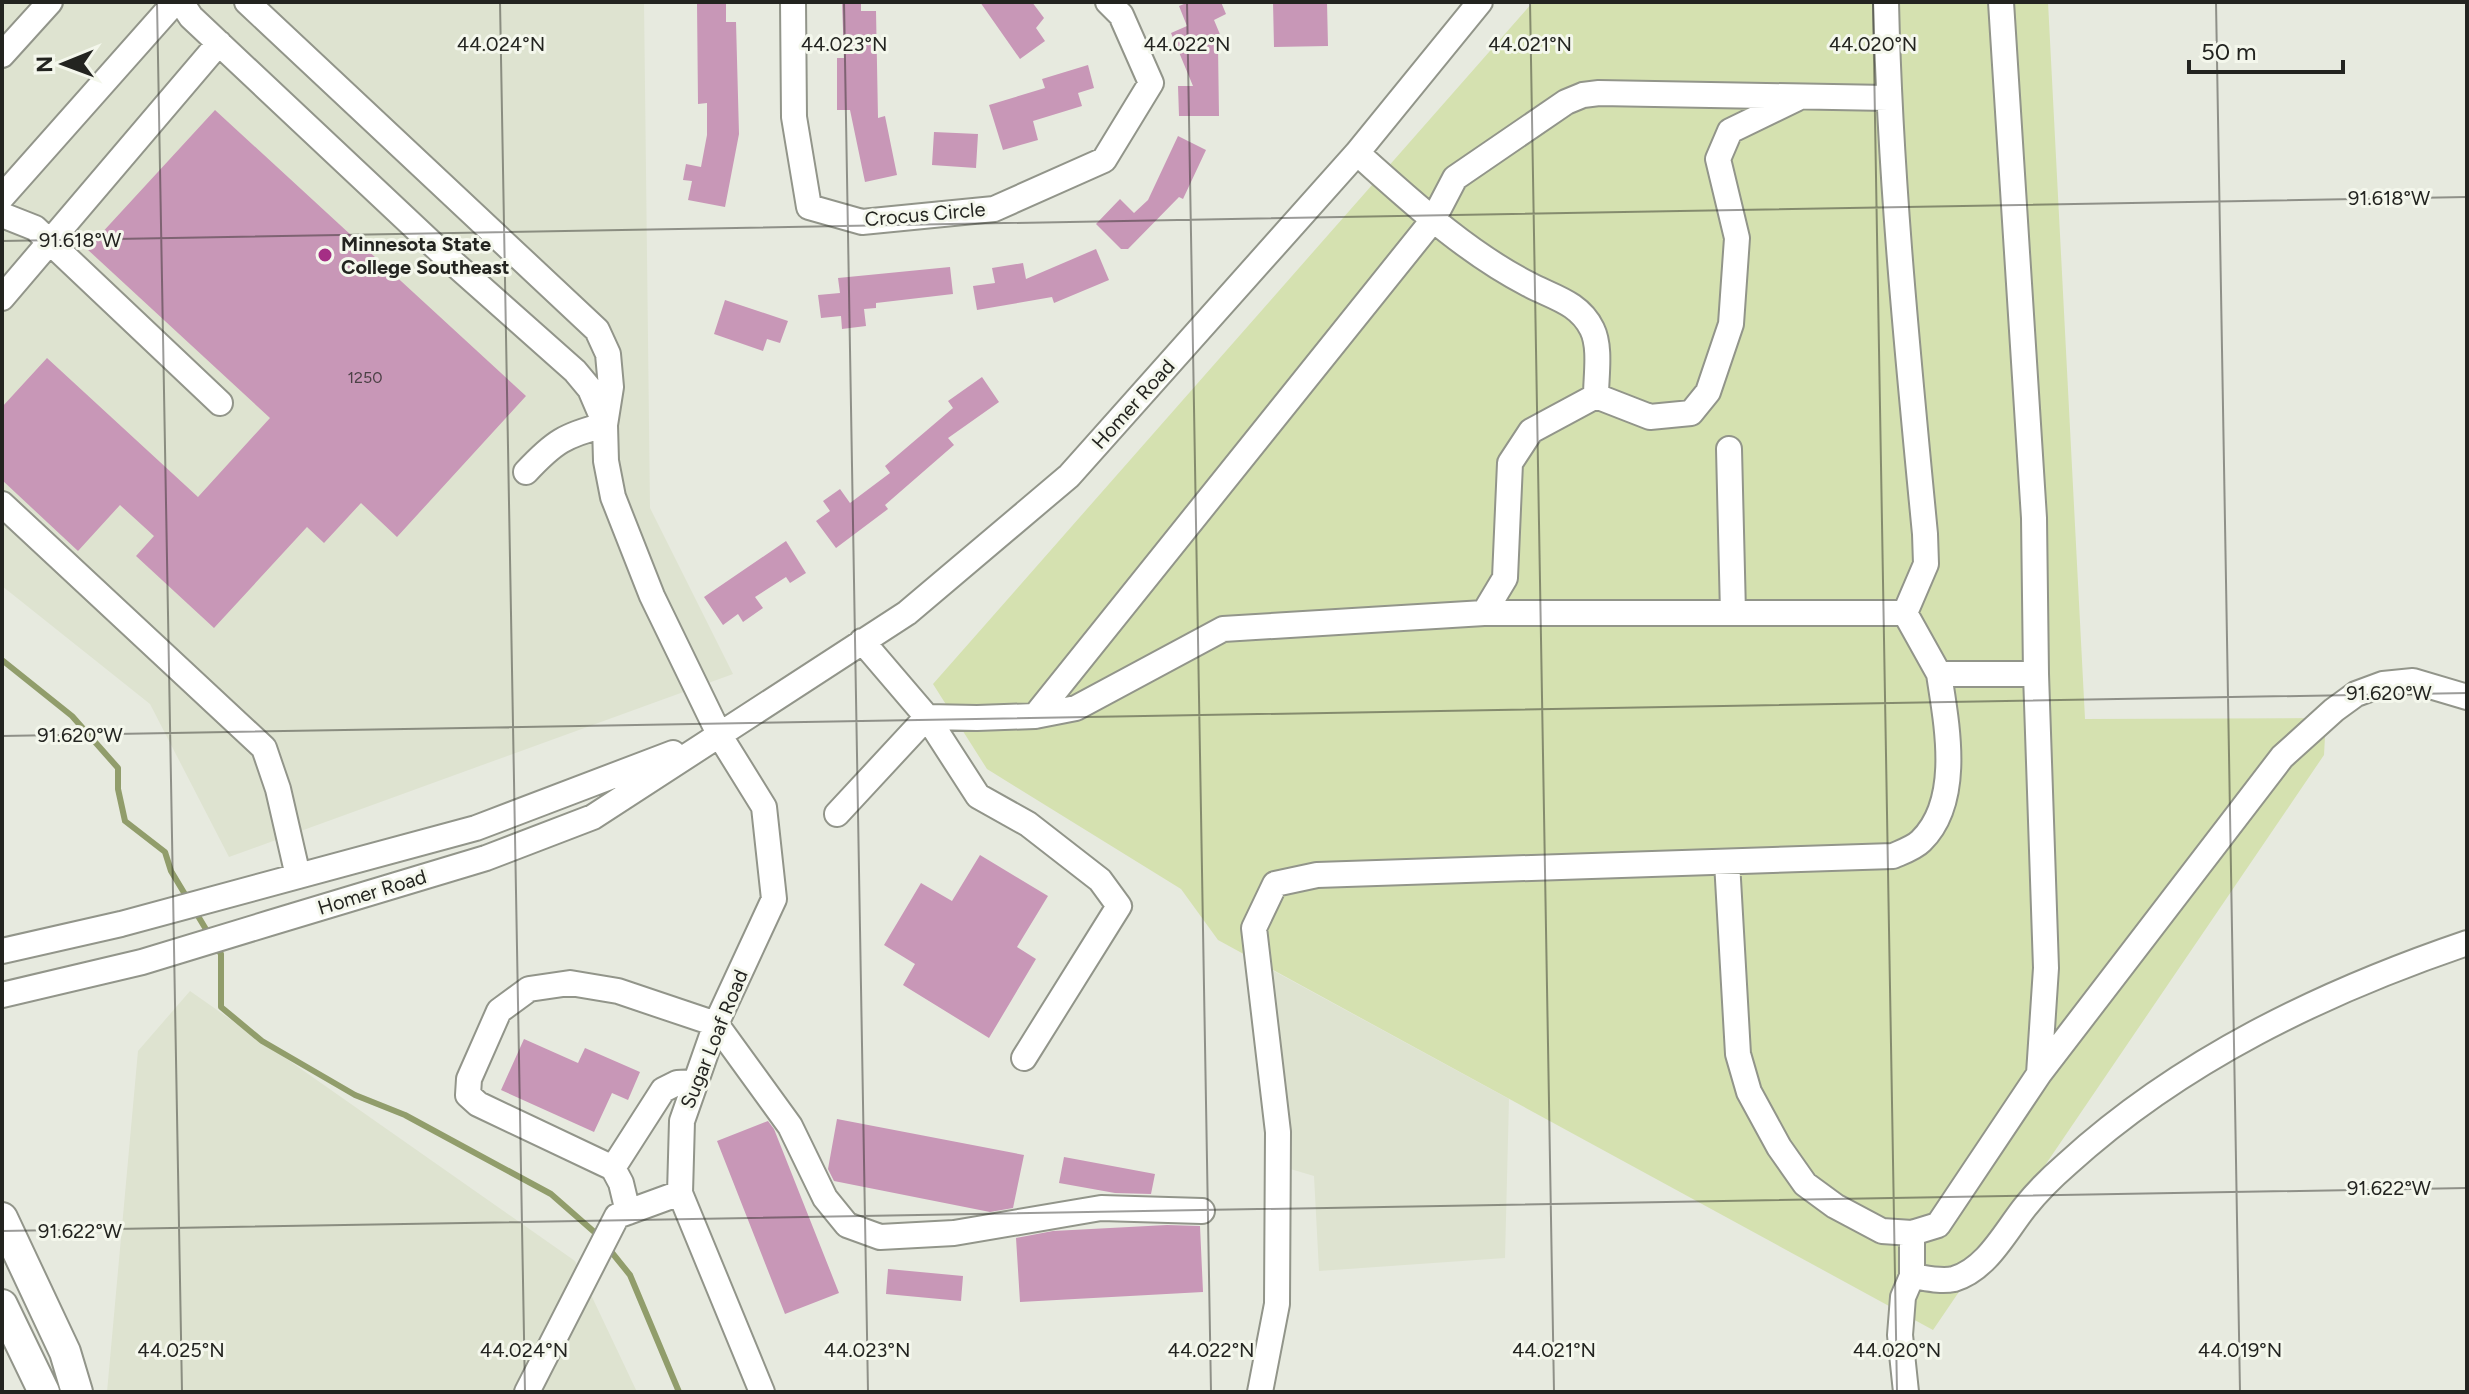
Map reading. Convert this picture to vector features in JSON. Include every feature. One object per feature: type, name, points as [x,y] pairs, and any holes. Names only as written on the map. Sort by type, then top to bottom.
[{"type":"main road","points":[[2,1218],[65,1352],[77,1392]]},
{"type":"main road","points":[[2,1305],[44,1392]]},
{"type":"street","points":[[2,55],[50,2]]},
{"type":"street","points":[[2,197],[175,2]]},
{"type":"street","points":[[181,2],[191,17],[441,252],[575,371],[590,389],[605,425]]},
{"type":"street","points":[[247,2],[597,330],[608,354],[611,387],[605,425]]},
{"type":"street","name":"Crocus Circle","points":[[793,2],[794,117],[809,207],[862,222],[994,209],[1104,160],[1151,83],[1121,15],[1108,2]]},
{"type":"street","name":"Homer Road","points":[[2,995],[142,962],[486,858],[593,817],[907,613],[1069,476],[1357,153],[1480,2]]},
{"type":"street","points":[[1886,2],[1888,98],[1926,564],[1905,613]]},
{"type":"street","points":[[2001,2],[2034,518],[2046,968],[2039,1074]]},
{"type":"street","points":[[2,298],[219,43]]},
{"type":"street","points":[[1035,716],[1433,220],[1455,178],[1566,102],[1583,95],[1888,98]]},
{"type":"street","points":[[1484,613],[1505,578],[1510,463],[1531,431],[1596,396],[1650,417],[1691,413],[1708,392],[1731,324],[1737,238],[1718,159],[1730,131],[1800,96]]},
{"type":"street","points":[[1357,153],[1433,220],[1479,254],[1526,283],[1577,307],[1593,330],[1596,396]]},
{"type":"street","points":[[2,215],[35,228],[220,403]]},
{"type":"street","points":[[526,472],[547,449],[570,434],[605,425]]},
{"type":"street","name":"Sugar Loaf Road","points":[[605,425],[606,461],[613,497],[652,596],[720,736],[764,807],[774,899],[716,1024],[682,1121],[680,1193]]},
{"type":"street","points":[[1729,449],[1733,613]]},
{"type":"street","points":[[2,504],[270,742],[298,876]]},
{"type":"street","points":[[837,814],[927,717],[1035,716],[1076,708],[1223,629],[1484,613],[1905,613]]},
{"type":"street","points":[[1260,1392],[1277,1304],[1278,1132],[1254,928],[1275,884],[1317,875],[1893,856],[1919,843],[1940,816],[1948,784],[1939,674],[1905,613]]},
{"type":"street","points":[[862,641],[927,717],[978,796],[1028,824],[1100,880],[1119,906],[1024,1058]]},
{"type":"street","points":[[1939,674],[2036,674]]},
{"type":"street","points":[[1727,862],[1738,1054],[1749,1092],[1779,1147],[1805,1184],[1835,1206],[1882,1231],[1912,1233],[1938,1225],[2039,1074],[2282,757],[2356,694],[2383,684],[2413,681],[2467,697]]},
{"type":"street","name":"Homer Road","points":[[2,951],[121,924],[476,828],[720,736]]},
{"type":"street","points":[[1912,1276],[1943,1281],[1958,1278],[1985,1260],[2026,1205],[2066,1164],[2131,1110],[2229,1046],[2389,970],[2467,943]]},
{"type":"street","points":[[527,1392],[578,1289],[622,1214],[621,1183],[613,1168],[478,1104],[468,1095],[469,1079],[499,1011],[529,989],[570,983],[618,991],[716,1024],[790,1126],[825,1198],[847,1225],[880,1237],[954,1233],[1101,1208],[1202,1211]]},
{"type":"street","points":[[613,1168],[663,1090],[677,1083],[695,1082]]},
{"type":"street","points":[[622,1214],[680,1193],[762,1392]]},
{"type":"street","points":[[1906,1392],[1900,1335],[1903,1297],[1912,1276],[1912,1233]]},
{"type":"shaded area","name":"Minnesota State College Southeast","points":[[2,2],[644,2],[650,508],[733,674],[229,857],[150,704],[2,586]]},
{"type":"shaded area","points":[[1272,970],[1509,1099],[1505,1258],[1319,1271],[1314,1176],[1287,1168]]},
{"type":"shaded area","points":[[190,991],[575,1261],[637,1392],[107,1392],[138,1051]]},
{"type":"green space","points":[[1533,2],[2048,2],[2085,719],[2326,718],[2324,755],[1933,1330],[1218,940],[1181,889],[987,769],[933,684]]},
{"type":"building","points":[[726,2],[726,22],[736,22],[739,134],[725,207],[688,200],[692,181],[683,180],[686,164],[701,167],[707,135],[707,103],[698,104],[697,3]]},
{"type":"building","points":[[842,2],[861,2],[861,11],[876,11],[878,118],[885,116],[897,175],[865,182],[850,110],[837,110],[837,58],[844,58]]},
{"type":"building","points":[[980,2],[1032,2],[1044,18],[1036,28],[1045,41],[1020,59]]},
{"type":"building","points":[[1189,2],[1221,2],[1226,14],[1214,20],[1224,44],[1218,46],[1219,116],[1179,116],[1178,86],[1193,86],[1171,33],[1187,26],[1179,6]]},
{"type":"building","points":[[1273,2],[1327,2],[1328,46],[1274,47]]},
{"type":"building","points":[[1088,65],[1094,88],[1078,93],[1082,106],[1033,121],[1038,140],[1003,150],[989,105],[1045,88],[1042,79]]},
{"type":"building","points":[[215,110],[526,396],[397,537],[361,503],[324,543],[307,527],[214,628],[136,556],[154,536],[120,505],[78,551],[2,480],[2,407],[47,358],[198,497],[270,418],[87,249]]},
{"type":"building","points":[[934,132],[978,134],[976,168],[932,165]]},
{"type":"building","points":[[1178,136],[1206,150],[1183,199],[1179,197],[1128,249],[1121,249],[1096,224],[1120,199],[1134,213],[1148,200]]},
{"type":"building","points":[[1096,249],[1109,280],[1054,303],[1052,297],[977,310],[973,286],[995,283],[992,268],[1023,263],[1026,279]]},
{"type":"building","points":[[950,267],[953,294],[876,303],[876,308],[864,309],[866,326],[842,329],[841,316],[821,318],[818,295],[840,293],[838,278]]},
{"type":"building","points":[[725,300],[788,321],[780,343],[767,339],[763,351],[714,334]]},
{"type":"building","points":[[982,377],[999,402],[948,438],[954,445],[885,505],[888,509],[836,548],[816,521],[830,511],[823,501],[840,489],[850,503],[890,473],[885,466],[953,408],[948,401]]},
{"type":"building","points":[[786,541],[806,573],[790,583],[786,577],[755,597],[763,608],[743,622],[738,614],[723,625],[704,597]]},
{"type":"building","points":[[980,855],[1048,896],[1017,947],[1036,959],[989,1038],[903,985],[915,964],[884,945],[921,883],[952,901]]},
{"type":"building","points":[[524,1039],[578,1063],[585,1048],[640,1072],[628,1100],[612,1093],[594,1132],[501,1090]]},
{"type":"building","points":[[837,1119],[1024,1155],[1013,1208],[990,1212],[834,1181],[828,1169]]},
{"type":"building","points":[[768,1121],[774,1129],[839,1293],[785,1314],[717,1141]]},
{"type":"building","points":[[1064,1157],[1155,1174],[1151,1194],[1115,1193],[1059,1183]]},
{"type":"building","points":[[1200,1226],[1203,1292],[1020,1302],[1016,1238],[1053,1231]]},
{"type":"building","points":[[888,1269],[963,1276],[961,1301],[886,1294]]},
{"type":"waterway","points":[[2,660],[72,716],[118,768],[118,789],[125,821],[165,852],[171,871],[189,901]]},
{"type":"waterway","points":[[195,911],[210,936]]},
{"type":"waterway","points":[[215,945],[221,954],[221,1007],[262,1041],[355,1095],[405,1115],[551,1194],[600,1237]]},
{"type":"waterway","points":[[609,1249],[630,1275],[679,1392]]},
{"type":"place","name":"Minnesota State College Southeast","points":[[325,255]]}]
